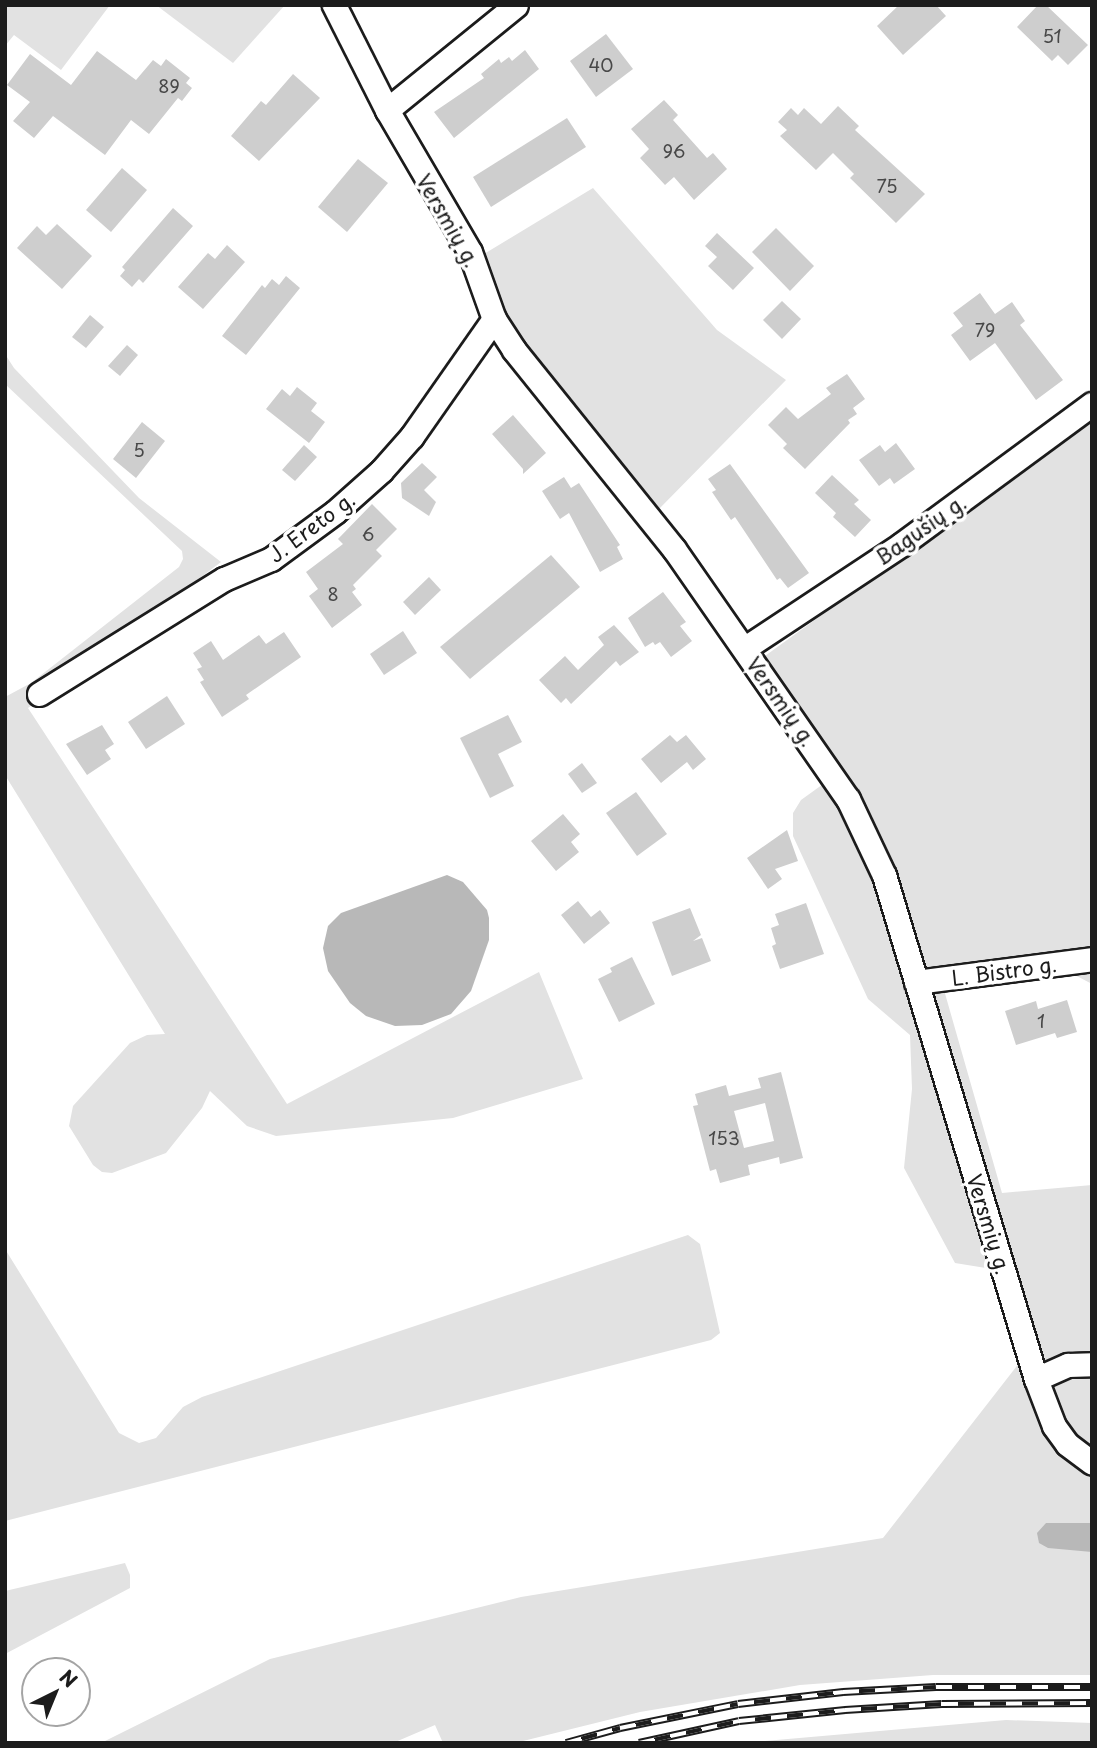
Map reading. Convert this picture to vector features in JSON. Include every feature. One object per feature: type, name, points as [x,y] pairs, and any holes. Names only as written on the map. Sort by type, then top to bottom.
[{"type":"street","name":"Versmių g.","points":[[334,5],[387,110],[470,252],[494,319],[534,375],[674,549],[848,799],[884,875],[1036,1379],[1054,1426],[1068,1444],[1092,1463]]},
{"type":"street","points":[[387,110],[516,5]]},
{"type":"street","name":"J. Ereto g.","points":[[39,694],[224,579],[271,559],[335,512],[381,471],[412,436],[494,319]]},
{"type":"street","name":"Bagušių g.","points":[[745,648],[902,544],[1092,404]]},
{"type":"street","name":"L. Bistro g.","points":[[916,982],[1092,958]]},
{"type":"street","points":[[1036,1379],[1068,1365],[1092,1364]]},
{"type":"shaded area","points":[[5,5],[110,5],[61,70],[14,35],[5,46]]},
{"type":"shaded area","points":[[156,5],[285,5],[233,63]]},
{"type":"shaded area","points":[[593,188],[717,330],[786,380],[659,509],[525,346],[506,317],[484,254]]},
{"type":"shaded area","points":[[5,354],[14,368],[139,498],[221,562],[28,708],[287,1104],[539,972],[583,1079],[453,1118],[276,1136],[247,1126],[210,1091],[202,1108],[166,1153],[112,1173],[102,1172],[93,1165],[69,1126],[73,1106],[130,1043],[147,1035],[165,1034],[5,775],[5,697],[31,683],[179,567],[183,559],[182,551],[5,384]]},
{"type":"shaded area","points":[[1092,419],[1092,984],[1073,974],[944,990],[1002,1193],[1092,1185],[1092,1675],[933,1675],[800,1685],[640,1712],[515,1743],[443,1743],[435,1725],[393,1743],[101,1743],[270,1659],[521,1597],[883,1538],[1020,1362],[992,1269],[955,1263],[904,1168],[912,1089],[910,1035],[868,999],[793,836],[793,813],[801,800],[826,782],[839,762],[765,656]]},
{"type":"shaded area","points":[[447,875],[463,882],[487,910],[489,918],[489,940],[471,991],[451,1014],[422,1025],[395,1026],[366,1016],[350,1003],[328,971],[323,948],[328,926],[341,913]]},
{"type":"shaded area","points":[[688,1235],[700,1244],[720,1333],[711,1340],[5,1521],[5,1249],[119,1433],[139,1443],[156,1438],[183,1407],[202,1397]]},
{"type":"shaded area","points":[[1046,1523],[1092,1523],[1092,1552],[1048,1548],[1039,1543],[1037,1533]]},
{"type":"shaded area","points":[[125,1563],[130,1575],[130,1588],[5,1654],[5,1591]]},
{"type":"shaded area","points":[[1006,1720],[1092,1723],[1092,1743],[742,1743]]},
{"type":"building","points":[[899,5],[936,5],[946,16],[903,55],[877,26]]},
{"type":"building","points":[[1038,5],[1046,5],[1088,45],[1068,65],[1058,55],[1052,61],[1017,27]]},
{"type":"building","points":[[606,34],[633,69],[596,97],[570,61]]},
{"type":"building","points":[[525,50],[539,69],[454,138],[434,112],[484,78],[481,74],[499,59],[501,63],[509,57],[512,61]]},
{"type":"building","points":[[97,51],[136,80],[153,60],[161,66],[166,59],[190,78],[186,83],[192,88],[182,101],[178,98],[149,134],[131,120],[105,155],[53,116],[34,138],[13,121],[30,102],[7,85],[30,54],[71,85]]},
{"type":"building","points":[[293,74],[320,98],[259,161],[231,136],[261,101],[266,105]]},
{"type":"building","points":[[664,100],[678,115],[673,120],[707,158],[713,153],[727,169],[694,200],[674,177],[665,185],[640,158],[649,149],[631,129]]},
{"type":"building","points":[[838,106],[859,126],[855,130],[925,194],[896,223],[850,178],[854,174],[833,153],[816,170],[780,136],[787,130],[778,122],[791,108],[798,115],[804,108],[821,124]]},
{"type":"building","points":[[567,118],[586,147],[491,207],[473,177]]},
{"type":"building","points":[[358,159],[388,183],[347,232],[318,207]]},
{"type":"building","points":[[122,168],[147,190],[111,232],[86,210]]},
{"type":"building","points":[[173,208],[193,226],[143,283],[139,279],[132,287],[120,276],[125,270],[122,267]]},
{"type":"building","points":[[57,224],[92,256],[62,289],[17,248],[37,226],[46,235]]},
{"type":"building","points":[[776,228],[814,266],[790,291],[752,252]]},
{"type":"building","points":[[717,233],[754,268],[733,290],[708,266],[717,257],[705,246]]},
{"type":"building","points":[[227,245],[245,262],[203,309],[178,287],[208,253],[215,259]]},
{"type":"building","points":[[286,276],[300,288],[246,355],[222,336],[262,285],[265,288],[272,279],[279,285]]},
{"type":"building","points":[[980,293],[995,314],[1012,302],[1025,321],[1020,325],[1063,380],[1036,400],[995,343],[970,361],[951,335],[963,326],[953,313]]},
{"type":"building","points":[[782,301],[801,319],[782,339],[763,320]]},
{"type":"building","points":[[90,315],[104,327],[86,348],[72,337]]},
{"type":"building","points":[[127,345],[138,355],[120,376],[108,366]]},
{"type":"building","points":[[847,374],[865,399],[853,408],[857,414],[848,420],[850,423],[805,469],[783,448],[787,444],[768,425],[786,407],[798,419],[831,394],[826,388]]},
{"type":"building","points":[[297,387],[317,403],[311,411],[325,422],[309,443],[266,409],[282,389],[290,396]]},
{"type":"building","points":[[513,415],[546,453],[523,474],[523,469],[492,434]]},
{"type":"building","points":[[142,422],[165,441],[136,478],[113,459]]},
{"type":"building","points":[[896,443],[915,469],[894,484],[890,478],[879,486],[859,460],[880,445],[885,452]]},
{"type":"building","points":[[304,445],[317,457],[295,481],[282,470]]},
{"type":"building","points":[[422,463],[437,477],[424,490],[436,502],[429,516],[402,498],[401,483]]},
{"type":"building","points":[[730,464],[809,573],[788,588],[780,578],[777,580],[735,517],[731,520],[712,492],[716,490],[708,479]]},
{"type":"building","points":[[832,475],[859,500],[854,504],[871,520],[855,537],[833,517],[836,513],[815,493]]},
{"type":"building","points":[[564,477],[571,488],[579,483],[620,545],[617,547],[623,559],[600,572],[569,513],[560,519],[542,491]]},
{"type":"building","points":[[372,504],[397,529],[376,550],[382,556],[353,585],[356,589],[352,592],[362,605],[332,628],[309,596],[318,589],[306,572],[343,544],[338,539]]},
{"type":"building","points":[[551,555],[580,587],[470,679],[440,647]]},
{"type":"building","points":[[429,577],[441,590],[415,615],[403,602]]},
{"type":"building","points":[[663,592],[686,622],[680,626],[692,641],[671,657],[660,642],[655,645],[653,642],[645,647],[628,618]]},
{"type":"building","points":[[614,625],[639,652],[620,666],[616,661],[571,704],[566,698],[561,703],[539,680],[565,656],[578,670],[604,645],[598,637]]},
{"type":"building","points":[[403,631],[417,653],[384,675],[370,654]]},
{"type":"building","points":[[284,632],[301,657],[246,695],[249,699],[222,717],[200,682],[204,680],[197,669],[202,667],[193,653],[211,641],[223,660],[259,635],[266,644]]},
{"type":"building","points":[[167,696],[185,724],[146,749],[128,722]]},
{"type":"building","points":[[508,715],[522,742],[498,754],[514,786],[490,798],[460,738]]},
{"type":"building","points":[[102,725],[114,744],[105,750],[111,759],[87,775],[66,744]]},
{"type":"building","points":[[670,735],[677,742],[686,735],[706,759],[693,770],[687,762],[661,783],[641,759]]},
{"type":"building","points":[[582,763],[597,783],[582,793],[568,774]]},
{"type":"building","points":[[636,792],[667,834],[637,856],[606,813]]},
{"type":"building","points":[[563,814],[580,834],[571,842],[579,852],[556,871],[531,841]]},
{"type":"building","points":[[787,830],[798,861],[775,869],[782,879],[768,889],[747,858]]},
{"type":"building","points":[[578,901],[591,917],[600,910],[610,923],[584,944],[561,915]]},
{"type":"building","points":[[806,903],[824,954],[780,969],[772,946],[776,944],[771,928],[779,925],[775,914]]},
{"type":"building","points":[[690,908],[701,935],[693,941],[702,938],[711,961],[672,976],[652,922]]},
{"type":"building","points":[[632,957],[655,1004],[619,1022],[598,979],[612,972],[610,968]]},
{"type":"building","points":[[1067,1000],[1077,1032],[1057,1038],[1055,1033],[1016,1045],[1005,1011],[1036,1001],[1038,1009]]},
{"type":"building","points":[[781,1072],[803,1158],[780,1164],[779,1157],[748,1165],[750,1175],[720,1183],[716,1169],[710,1171],[693,1106],[698,1105],[695,1094],[726,1085],[729,1096],[761,1088],[758,1078]],"holes":[[[765,1103],[774,1141],[744,1148],[734,1111]]]},
{"type":"railway","points":[[566,1743],[620,1728],[738,1704],[843,1692],[936,1687],[1092,1687]]},
{"type":"railway","points":[[639,1743],[739,1721],[845,1710],[942,1704],[1092,1703]]}]
